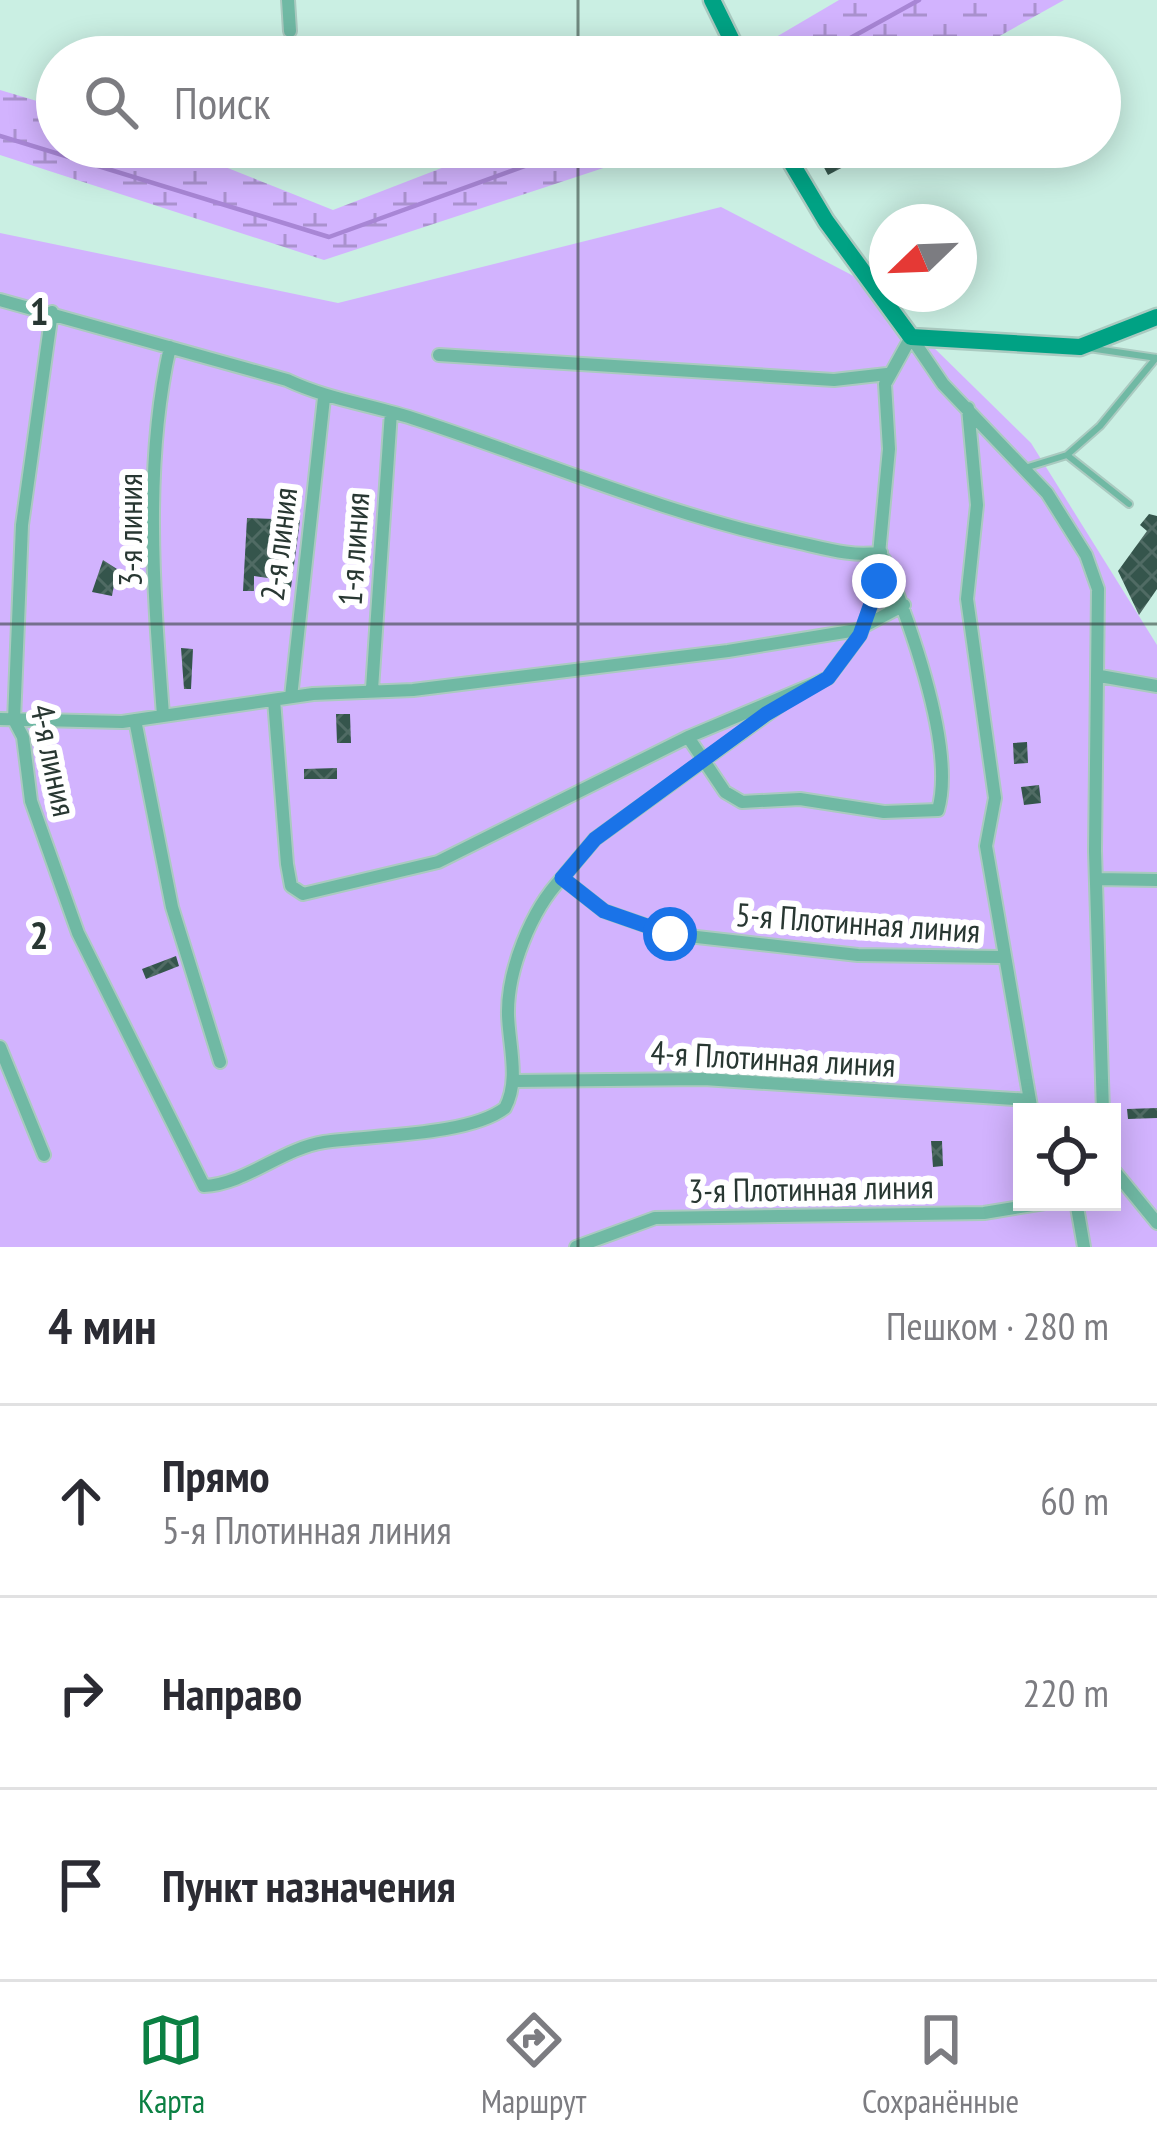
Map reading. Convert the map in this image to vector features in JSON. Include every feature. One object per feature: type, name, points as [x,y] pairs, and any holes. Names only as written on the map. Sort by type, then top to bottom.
[{"type":"main road","points":[[712,0],[730,36]]},
{"type":"main road","points":[[794,168],[826,221],[911,337],[1081,346],[1157,316]]},
{"type":"street","points":[[288,0],[290,31]]},
{"type":"street","points":[[0,300],[287,380],[323,398],[391,412],[608,491],[768,536],[848,552],[881,552]]},
{"type":"street","name":"4-я линия","points":[[52,312],[20,548],[7,719],[23,737],[36,817],[78,933],[204,1186],[229,1182],[320,1142],[490,1118],[505,1108],[513,1081]]},
{"type":"street","points":[[513,1081],[510,983],[524,944],[562,878],[595,839],[840,664],[864,627],[881,552],[889,449],[886,374],[911,337],[943,384],[1028,467],[1094,575],[1101,602],[1096,879],[1103,1103]]},
{"type":"street","name":"3-я линия","points":[[163,715],[157,632],[156,420],[170,347]]},
{"type":"street","points":[[439,355],[834,380],[886,374]]},
{"type":"street","name":"2-я линия","points":[[291,697],[323,398]]},
{"type":"street","points":[[968,407],[977,505],[967,599],[995,798],[986,847],[1001,957],[1030,1103]]},
{"type":"street","name":"1-я линия","points":[[372,689],[391,412]]},
{"type":"street","points":[[688,737],[725,792],[742,802],[800,799],[884,812],[938,810],[941,790],[930,703],[904,605],[881,552]]},
{"type":"street","points":[[7,719],[135,720],[291,697],[413,690],[728,651],[864,627],[904,605]]},
{"type":"street","points":[[1100,676],[1157,686]]},
{"type":"street","points":[[274,700],[287,864],[291,886],[303,895],[438,862],[688,737],[808,688]]},
{"type":"street","points":[[135,720],[172,907],[220,1062]]},
{"type":"street","name":"5-я Плотинная линия","points":[[562,878],[614,916],[670,934],[858,955],[1001,957]]},
{"type":"street","points":[[1096,879],[1157,880]]},
{"type":"street","points":[[0,1047],[44,1155]]},
{"type":"street","name":"4-я Плотинная линия","points":[[513,1081],[704,1079],[1013,1105]]},
{"type":"street","points":[[1121,1181],[1157,1223]]},
{"type":"street","name":"3-я Плотинная линия","points":[[576,1247],[655,1218],[984,1214],[1013,1209]]},
{"type":"street","points":[[1081,1211],[1084,1247]]},
{"type":"lane","points":[[1081,346],[1157,358]]},
{"type":"lane","points":[[1028,467],[1067,455],[1100,426],[1157,358]]},
{"type":"lane","points":[[1067,455],[1129,503]]},
{"type":"green space","points":[[839,0],[1064,0],[1000,36],[778,36]]},
{"type":"green space","points":[[0,90],[36,101],[36,167],[0,155]]},
{"type":"green space","points":[[40,168],[228,168],[333,210],[442,168],[603,168],[324,260]]},
{"type":"green space","points":[[721,207],[869,284],[869,312],[898,312],[1031,443],[1157,645],[1157,1247],[0,1247],[0,233],[338,303]]},
{"type":"building","points":[[1149,514],[1157,516],[1157,589],[1139,615],[1118,571],[1147,531],[1140,525]]},
{"type":"building","points":[[247,518],[300,520],[290,595],[278,593],[281,580],[254,576],[254,591],[243,591]]},
{"type":"building","points":[[103,560],[117,569],[112,596],[92,592]]},
{"type":"building","points":[[181,648],[193,649],[191,689],[184,689]]},
{"type":"building","points":[[336,714],[350,714],[351,743],[337,743]]},
{"type":"building","points":[[1027,742],[1028,763],[1014,764],[1013,743]]},
{"type":"building","points":[[337,768],[337,779],[304,779],[304,769]]},
{"type":"building","points":[[1039,785],[1041,803],[1024,805],[1021,787]]},
{"type":"building","points":[[176,956],[179,966],[146,979],[142,969]]},
{"type":"building","points":[[1157,1108],[1157,1118],[1128,1119],[1127,1109]]},
{"type":"building","points":[[931,1141],[942,1141],[943,1166],[933,1167]]},
{"type":"waterway","points":[[854,36],[919,0]]},
{"type":"waterway","points":[[0,136],[36,147]]},
{"type":"waterway","points":[[104,168],[329,237],[519,168]]},
{"type":"route","points":[[670,934],[604,911],[562,878],[595,839],[766,714],[828,678],[860,635],[879,581]]}]
